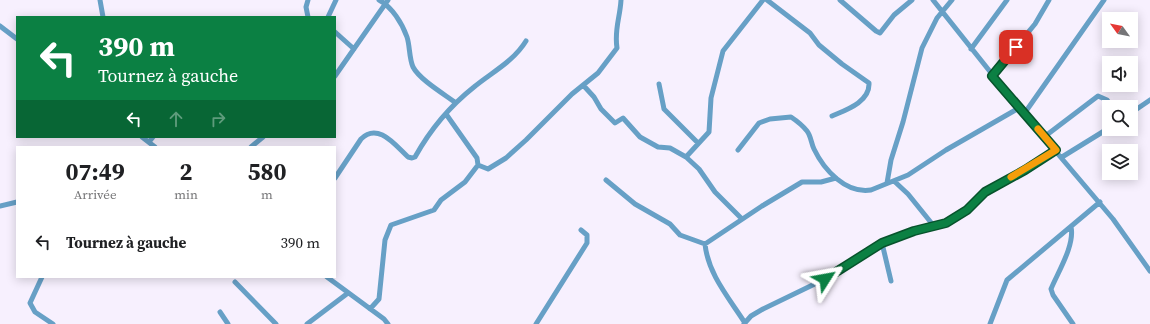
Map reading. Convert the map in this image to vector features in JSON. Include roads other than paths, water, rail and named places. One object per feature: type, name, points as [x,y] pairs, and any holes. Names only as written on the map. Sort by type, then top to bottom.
[{"type":"street","points":[[100,0],[103,16]]},
{"type":"street","points":[[308,0],[306,7],[308,16]]},
{"type":"street","points":[[379,0],[386,2],[396,16],[407,37],[414,68],[420,75],[456,103]]},
{"type":"street","points":[[478,165],[488,169],[506,158],[572,94],[603,68],[617,48],[615,31],[620,12],[621,0]]},
{"type":"street","points":[[686,158],[709,132],[711,126],[710,103],[723,52],[763,0]]},
{"type":"street","points":[[767,0],[810,33],[819,45],[869,83],[870,87],[860,102],[832,116]]},
{"type":"street","points":[[840,0],[880,33],[894,15],[912,0]]},
{"type":"street","points":[[932,0],[992,76],[1100,202],[1149,268]]},
{"type":"street","points":[[887,183],[891,160],[903,122],[922,48],[942,11],[952,0]]},
{"type":"street","points":[[971,49],[1007,0]]},
{"type":"street","points":[[992,76],[1035,24],[1049,0]]},
{"type":"street","points":[[1024,114],[1104,0]]},
{"type":"street","points":[[328,16],[334,1]]},
{"type":"street","points":[[336,75],[386,2]]},
{"type":"street","points":[[0,26],[16,38]]},
{"type":"street","points":[[336,33],[354,49]]},
{"type":"street","points":[[336,176],[366,133],[374,132],[382,134],[412,158],[434,128],[456,103],[473,87],[514,57],[526,41]]},
{"type":"street","points":[[659,84],[664,109],[698,143]]},
{"type":"street","points":[[583,85],[594,97],[601,109],[616,123],[623,118],[640,137],[658,147],[670,148],[686,158],[699,169],[716,192],[742,219]]},
{"type":"street","points":[[1044,136],[1098,96],[1107,100]]},
{"type":"street","points":[[1138,108],[1150,100]]},
{"type":"street","points":[[738,150],[759,123],[770,119],[791,117],[809,133],[815,150],[822,162],[836,178],[857,191],[871,190],[908,175],[946,150],[1019,108]]},
{"type":"street","points":[[370,309],[379,299],[385,240],[392,225],[434,210],[440,200],[465,182],[478,165],[477,158],[446,114]]},
{"type":"street","points":[[1062,157],[1102,132]]},
{"type":"street","points":[[143,138],[154,146]]},
{"type":"street","points":[[149,142],[152,138]]},
{"type":"street","points":[[252,146],[262,138]]},
{"type":"street","points":[[705,244],[708,260],[713,273],[745,323],[763,309],[825,279],[882,243],[946,223],[967,210],[985,192],[1025,170],[1056,150]]},
{"type":"street","points":[[705,244],[802,182],[821,182],[836,178]]},
{"type":"street","points":[[606,180],[635,204],[670,224],[680,235],[705,244]]},
{"type":"street","points":[[894,181],[908,194],[933,226]]},
{"type":"street","points":[[0,206],[16,202]]},
{"type":"street","points":[[990,324],[1007,280],[1100,202]]},
{"type":"street","points":[[1071,227],[1073,233],[1067,253],[1051,289],[1053,295],[1072,324]]},
{"type":"street","points":[[536,324],[587,243],[587,235],[581,230]]},
{"type":"street","points":[[882,243],[891,280]]},
{"type":"street","points":[[42,278],[30,303],[35,312],[53,324]]},
{"type":"street","points":[[328,278],[388,324]]},
{"type":"street","points":[[235,282],[276,324]]},
{"type":"street","points":[[307,324],[348,292]]},
{"type":"street","points":[[220,312],[228,324]]}]
